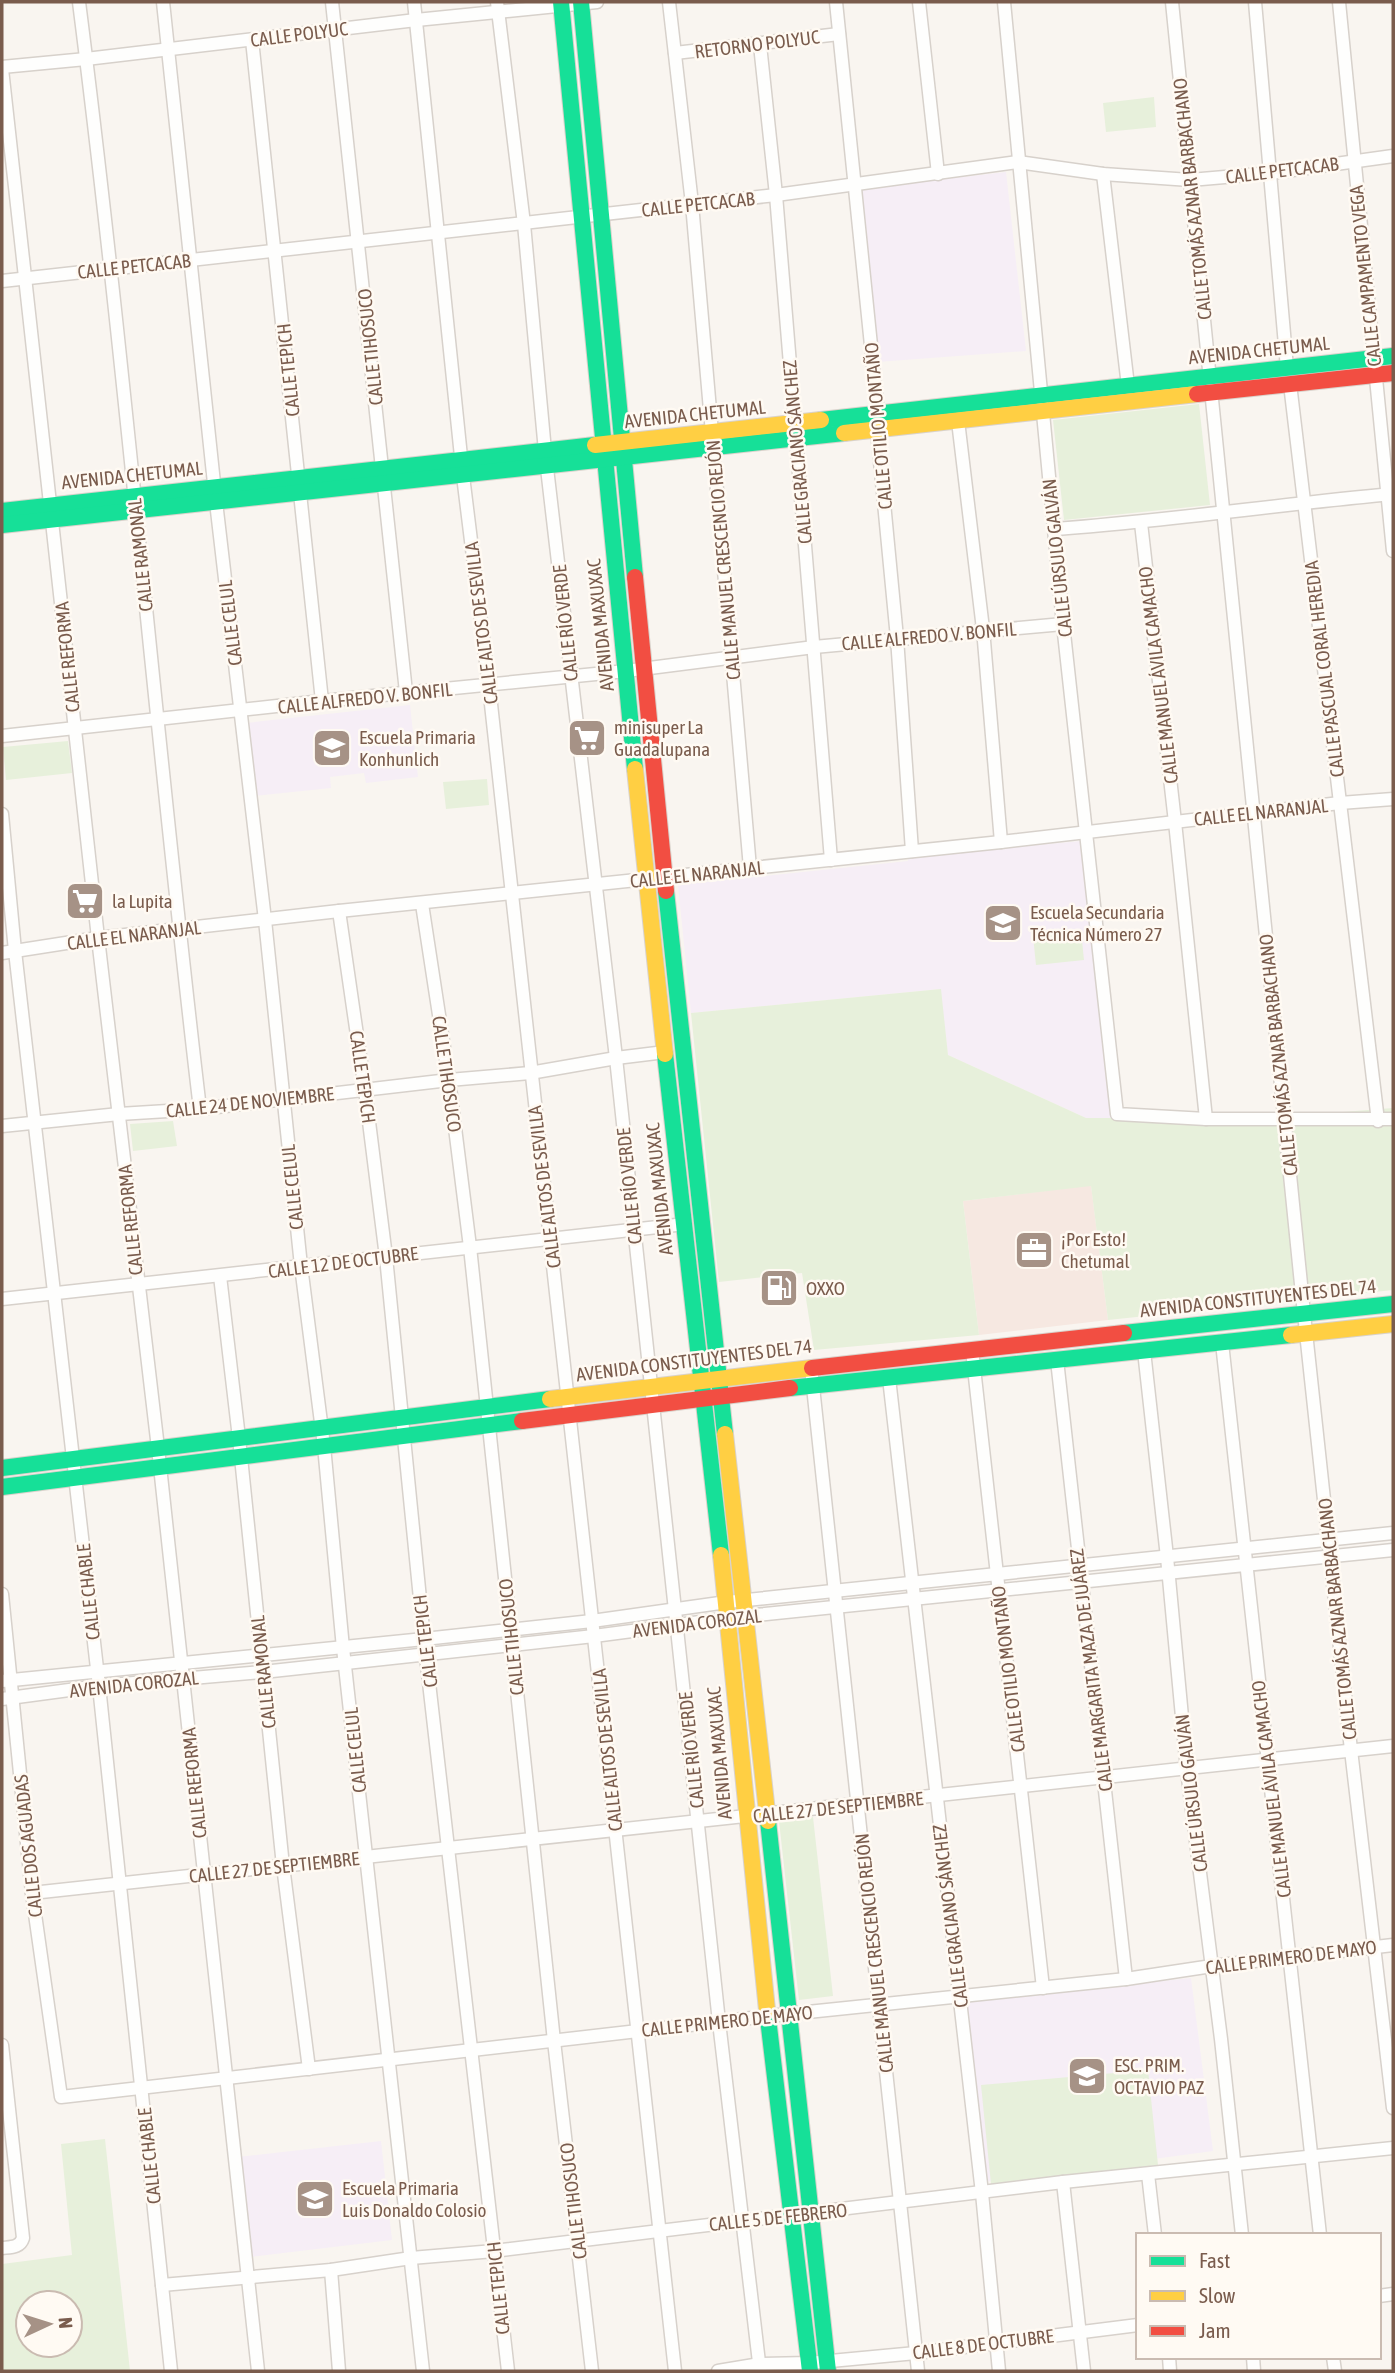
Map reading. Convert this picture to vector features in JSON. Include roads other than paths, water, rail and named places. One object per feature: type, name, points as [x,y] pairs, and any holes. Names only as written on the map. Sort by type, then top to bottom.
[{"type":"main road","name":"AVENIDA MAXUXAC","points":[[586,2],[601,214],[625,450],[643,668],[666,877],[709,1379],[702,1398],[727,1610],[746,1816],[790,2216],[810,2367]]},
{"type":"main road","name":"AVENIDA MAXUXAC","points":[[561,4],[645,878],[685,1224],[709,1379],[720,1396],[828,2366]]},
{"type":"main road","name":"AVENIDA CHETUMAL","points":[[1374,367],[1393,356]]},
{"type":"main road","name":"AVENIDA CHETUMAL","points":[[2,510],[51,512],[216,495],[1374,367],[1393,373]]},
{"type":"main road","name":"AVENIDA CHETUMAL","points":[[877,422],[958,421],[1128,386],[1210,385]]},
{"type":"main road","name":"AVENIDA CHETUMAL","points":[[2,525],[51,512]]},
{"type":"main road","name":"AVENIDA CONSTITUYENTES DEL 74","points":[[2,1468],[709,1379],[1393,1304]]},
{"type":"main road","name":"AVENIDA CONSTITUYENTES DEL 74","points":[[2,1486],[702,1398],[1393,1324]]},
{"type":"main road","points":[[1097,1336],[1100,1356]]},
{"type":"street","name":"CALLE RAMONAL","points":[[79,2],[200,1109]]},
{"type":"street","name":"CALLE CELUL","points":[[163,2],[301,1266],[324,1446],[343,1648],[423,2371]]},
{"type":"street","name":"CALLE TIHOSUCO","points":[[332,2],[406,692]]},
{"type":"street","name":"CALLE ALTOS DE SEVILLA","points":[[414,2],[463,468],[675,2371]]},
{"type":"street","name":"CALLE POLYUC","points":[[2,68],[335,30],[498,7],[586,2]]},
{"type":"street","name":"CALLE MANUEL CRESCENCIO REJÓN","points":[[669,2],[692,204],[750,868]]},
{"type":"street","name":"CALLE OTILIO MONTAÑO","points":[[836,2],[897,638],[912,851]]},
{"type":"street","points":[[919,2],[938,174]]},
{"type":"street","name":"CALLE ÚRSULO GALVÁN","points":[[1004,2],[1063,624],[1117,1114],[1206,1119]]},
{"type":"street","name":"CALLE TOMÁS AZNAR BARBACHANO","points":[[1172,2],[1306,1334],[1393,2108]]},
{"type":"street","name":"CALLE PASCUAL CORAL HEREDIA","points":[[1255,2],[1289,376],[1378,1121]]},
{"type":"street","name":"CALLE CAMPAMENTO VEGA","points":[[1339,2],[1374,367],[1390,494],[1393,551]]},
{"type":"street","name":"CALLE RÍO VERDE","points":[[498,7],[524,224],[546,459],[616,1058],[719,2022],[760,2367]]},
{"type":"street","name":"RETORNO POLYUC","points":[[675,53],[839,34]]},
{"type":"street","name":"CALLE TEPICH","points":[[252,40],[322,701]]},
{"type":"street","name":"CALLE GRACIANO SÁNCHEZ","points":[[760,45],[776,195],[831,860]]},
{"type":"street","name":"CALLE REFORMA","points":[[2,68],[23,279],[137,1285],[158,1448],[258,2371]]},
{"type":"street","name":"CALLE PETCACAB","points":[[2,281],[583,218],[1018,162],[1103,174],[1190,180],[1271,173],[1393,156]]},
{"type":"street","points":[[1103,174],[1128,386]]},
{"type":"street","points":[[958,421],[983,629],[1001,842]]},
{"type":"street","points":[[1054,528],[1141,523],[1390,494]]},
{"type":"street","name":"CALLE MANUEL ÁVILA CAMACHO","points":[[1141,523],[1206,1119]]},
{"type":"street","name":"CALLE ALFREDO V. BONFIL","points":[[2,736],[626,671],[897,638],[1063,624]]},
{"type":"street","name":"CALLE EL NARANJAL","points":[[8,952],[98,938],[340,911],[1393,799]]},
{"type":"street","name":"CALLE CHABLE","points":[[2,814],[8,952],[35,1122],[56,1294],[171,2371]]},
{"type":"street","name":"CALLE TIHOSUCO","points":[[422,904],[450,1080],[470,1247],[509,1630],[592,2371]]},
{"type":"street","name":"CALLE TEPICH","points":[[340,911],[386,1257],[424,1639],[508,2371]]},
{"type":"street","name":"CALLE 24 DE NOVIEMBRE","points":[[2,1126],[200,1109],[530,1073],[665,1052]]},
{"type":"street","points":[[1206,1119],[1393,1119]]},
{"type":"street","name":"CALLE 12 DE OCTUBRE","points":[[2,1299],[685,1224]]},
{"type":"street","name":"CALLE RAMONAL","points":[[220,1276],[283,1866],[309,2068]]},
{"type":"street","name":"CALLE MANUEL ÁVILA CAMACHO","points":[[1222,1343],[1320,2233]]},
{"type":"street","name":"CALLE OTILIO MONTAÑO","points":[[972,1350],[1043,1988]]},
{"type":"street","name":"CALLE ÚRSULO GALVÁN","points":[[1144,1351],[1187,1770],[1236,2165],[1241,2233]]},
{"type":"street","name":"CALLE MARGARITA MAZA DE JUÁREZ","points":[[1056,1360],[1126,1979]]},
{"type":"street","name":"CALLE MANUEL CRESCENCIO REJÓN","points":[[811,1368],[918,2371]]},
{"type":"street","name":"CALLE GRACIANO SÁNCHEZ","points":[[889,1378],[982,2193],[999,2371]]},
{"type":"street","name":"AVENIDA COROZAL","points":[[745,1609],[834,1591],[1393,1533]]},
{"type":"street","name":"AVENIDA COROZAL","points":[[7,1681],[261,1657],[675,1610],[836,1607],[1393,1550]]},
{"type":"street","name":"CALLE DOS AGUADAS","points":[[2,1594],[7,1698],[61,2097]]},
{"type":"street","name":"AVENIDA COROZAL","points":[[7,1698],[99,1686],[346,1664],[594,1636],[678,1624],[727,1610]]},
{"type":"street","name":"CALLE 27 DE SEPTIEMBRE","points":[[32,1893],[1393,1746]]},
{"type":"street","name":"CALLE PRIMERO DE MAYO","points":[[61,2097],[769,2016],[1126,1979],[1393,1945]]},
{"type":"street","points":[[2,2046],[22,2243],[2,2248]]},
{"type":"street","name":"CALLE 5 DE FEBRERO","points":[[162,2286],[331,2270],[411,2258],[494,2251],[742,2220],[899,2204],[1063,2182],[1393,2148]]},
{"type":"street","points":[[1148,2174],[1155,2233]]},
{"type":"street","points":[[1063,2182],[1084,2371]]},
{"type":"street","points":[[331,2270],[339,2371]]},
{"type":"street","name":"CALLE 8 DE OCTUBRE","points":[[718,2371],[828,2366],[1136,2325]]},
{"type":"place","name":"minisuper La Guadalupana","points":[[587,738]]},
{"type":"place","name":"Escuela Primaria Konhunlich","points":[[332,748]]},
{"type":"place","name":"la Lupita","points":[[85,901]]},
{"type":"place","name":"Escuela Secundaria Técnica Número 27","points":[[1003,923]]},
{"type":"place","name":"¡Por Esto! Chetumal","points":[[1034,1250]]},
{"type":"place","name":"OXXO","points":[[779,1288]]},
{"type":"place","name":"ESC. PRIM. OCTAVIO PAZ","points":[[1087,2076]]},
{"type":"place","name":"Escuela Primaria Luis Donaldo Colosio","points":[[315,2199]]}]
